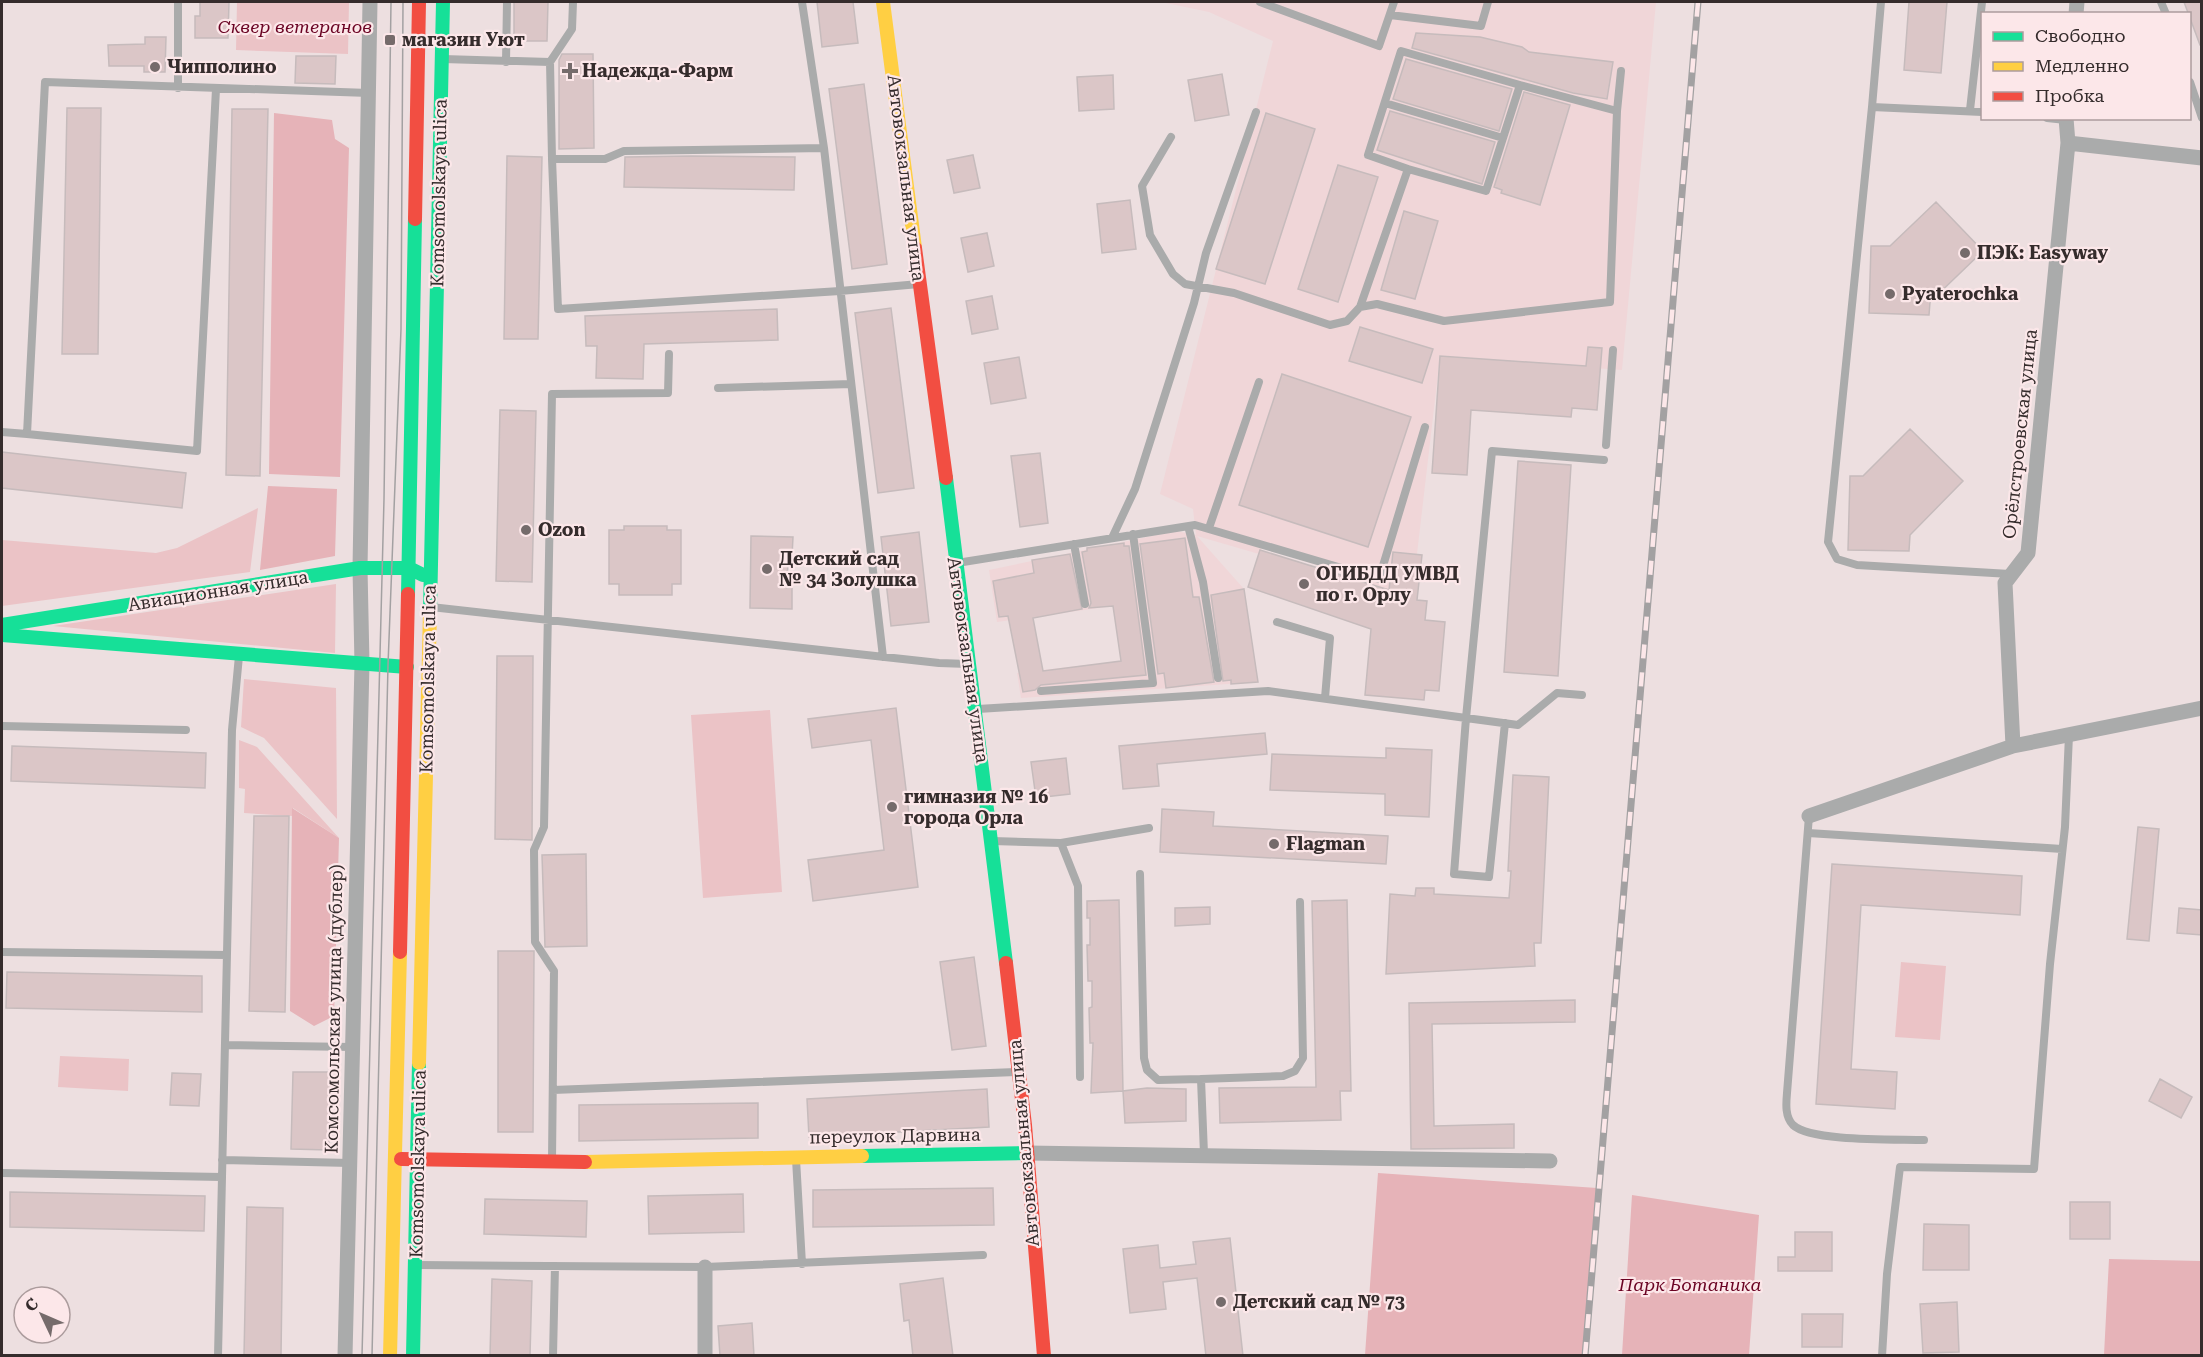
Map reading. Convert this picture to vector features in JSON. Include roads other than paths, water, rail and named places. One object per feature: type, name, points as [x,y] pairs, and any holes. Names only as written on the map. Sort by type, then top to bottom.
[{"type":"main road","name":"Komsomolskaya ulica","points":[[390,1356],[410,568],[419,2]]},
{"type":"main road","name":"Komsomolskaya ulica","points":[[413,1356],[443,2]]},
{"type":"main road","name":"Автовокзальная улица","points":[[883,2],[976,709],[1019,1072],[1044,1356]]},
{"type":"main road","name":"Авиационная улица","points":[[2,625],[360,568],[410,568]]},
{"type":"main road","points":[[410,568],[430,582]]},
{"type":"main road","points":[[2,635],[407,667]]},
{"type":"main road","name":"переулок Дарвина","points":[[394,1159],[552,1161],[1027,1153]]},
{"type":"street","name":"Комсомольская улица (дублер)","points":[[345,1356],[362,663],[360,568],[370,2]]},
{"type":"street","name":"Орёлстроевская улица","points":[[2013,746],[2005,583],[2028,553],[2068,143],[2066,120]]},
{"type":"street","points":[[2068,143],[2202,158]]},
{"type":"street","points":[[1809,816],[2013,746],[2202,708]]},
{"type":"street","name":"переулок Дарвина","points":[[1027,1153],[1550,1161]]},
{"type":"street","points":[[705,1267],[705,1356]]},
{"type":"lane","points":[[178,2],[178,88]]},
{"type":"lane","points":[[506,62],[507,2]]},
{"type":"lane","points":[[573,2],[572,29],[550,62],[558,309],[920,284]]},
{"type":"lane","points":[[802,2],[824,148],[883,657]]},
{"type":"lane","points":[[1260,2],[1379,46],[1394,2]]},
{"type":"lane","points":[[1390,15],[1481,26],[1488,2]]},
{"type":"lane","points":[[1881,2],[1828,542],[1837,559],[1857,565],[2012,574]]},
{"type":"lane","points":[[1970,110],[1982,2]]},
{"type":"lane","points":[[1520,85],[1486,191],[1368,155],[1401,51],[1617,111]]},
{"type":"lane","points":[[442,59],[550,62]]},
{"type":"lane","points":[[1360,307],[1377,304],[1444,321],[1610,302],[1617,111],[1621,71]]},
{"type":"lane","points":[[27,434],[45,82],[370,93]]},
{"type":"lane","points":[[2191,85],[2202,118]]},
{"type":"lane","points":[[2,432],[197,451],[216,89]]},
{"type":"lane","points":[[1385,103],[1503,138]]},
{"type":"lane","points":[[1872,107],[1981,112]]},
{"type":"lane","points":[[1112,538],[1134,489],[1198,288],[1206,253],[1256,112]]},
{"type":"lane","points":[[1171,137],[1142,186],[1150,235],[1173,274],[1185,284],[1234,293],[1330,325],[1347,321],[1360,307],[1408,169]]},
{"type":"lane","points":[[552,159],[605,159],[624,151],[824,148]]},
{"type":"lane","points":[[1606,445],[1613,350]]},
{"type":"lane","points":[[552,1161],[554,971],[535,942],[534,850],[544,827],[546,620],[552,394],[668,393],[669,354]]},
{"type":"lane","points":[[1209,528],[1259,382]]},
{"type":"lane","points":[[718,388],[851,384]]},
{"type":"lane","points":[[956,563],[1188,526],[1209,528],[1379,579],[1425,427]]},
{"type":"lane","points":[[1505,723],[1489,877],[1454,874],[1466,718],[1492,451],[1604,460]]},
{"type":"lane","points":[[1188,526],[1203,582],[1218,678]]},
{"type":"lane","points":[[1041,691],[1153,682],[1133,534]]},
{"type":"lane","points":[[1074,544],[1086,604]]},
{"type":"lane","points":[[430,607],[883,657],[970,664]]},
{"type":"lane","points":[[1277,622],[1330,638],[1325,698]]},
{"type":"lane","points":[[219,1356],[232,730],[239,654]]},
{"type":"lane","points":[[976,709],[1268,691],[1518,725],[1557,693],[1582,695]]},
{"type":"lane","points":[[2,726],[186,730]]},
{"type":"lane","points":[[1882,1356],[1887,1274],[1900,1167],[2034,1169],[2062,849],[2069,735]]},
{"type":"lane","points":[[1809,816],[1787,1093],[1789,1119],[1794,1126],[1813,1134],[1924,1140]]},
{"type":"lane","points":[[990,841],[1061,843],[1149,828]]},
{"type":"lane","points":[[1808,833],[2062,849]]},
{"type":"lane","points":[[1061,843],[1078,886],[1080,1077]]},
{"type":"lane","points":[[1140,874],[1144,1058],[1147,1070],[1158,1080],[1283,1076],[1295,1071],[1303,1058],[1300,902]]},
{"type":"lane","points":[[2,952],[227,955]]},
{"type":"lane","points":[[225,1045],[352,1047]]},
{"type":"lane","points":[[553,1090],[1019,1072]]},
{"type":"lane","points":[[1202,1079],[1204,1154]]},
{"type":"lane","points":[[796,1157],[802,1264]]},
{"type":"lane","points":[[222,1160],[350,1163]]},
{"type":"lane","points":[[2,1173],[222,1177]]},
{"type":"lane","points":[[415,1265],[705,1267],[982,1255]]},
{"type":"lane","points":[[553,1356],[555,1266]]},
{"type":"tram line","points":[[362,1356],[384,499],[391,2]]},
{"type":"tram line","points":[[372,1356],[388,665],[401,329],[403,2]]},
{"type":"railway","points":[[1585,1356],[1698,2]]},
{"type":"place","name":"магазин Уют","points":[[390,40]]},
{"type":"place","name":"Чипполино","points":[[155,67]]},
{"type":"place","name":"Надежда-Фарм","points":[[570,71]]},
{"type":"place","name":"ПЭК: Easyway","points":[[1965,253]]},
{"type":"place","name":"Pyaterochka","points":[[1890,294]]},
{"type":"place","name":"Ozon","points":[[526,530]]},
{"type":"place","name":"Детский сад № 34 Золушка","points":[[767,569]]},
{"type":"place","name":"ОГИБДД УМВД по г. Орлу","points":[[1304,584]]},
{"type":"place","name":"гимназия № 16 города Орла","points":[[892,807]]},
{"type":"place","name":"Flagman","points":[[1274,844]]},
{"type":"place","name":"Детский сад № 73","points":[[1221,1302]]},
{"type":"park label","name":"Сквер ветеранов","points":[[295,27]]},
{"type":"park label","name":"Парк Ботаника","points":[[1690,1285]]}]
